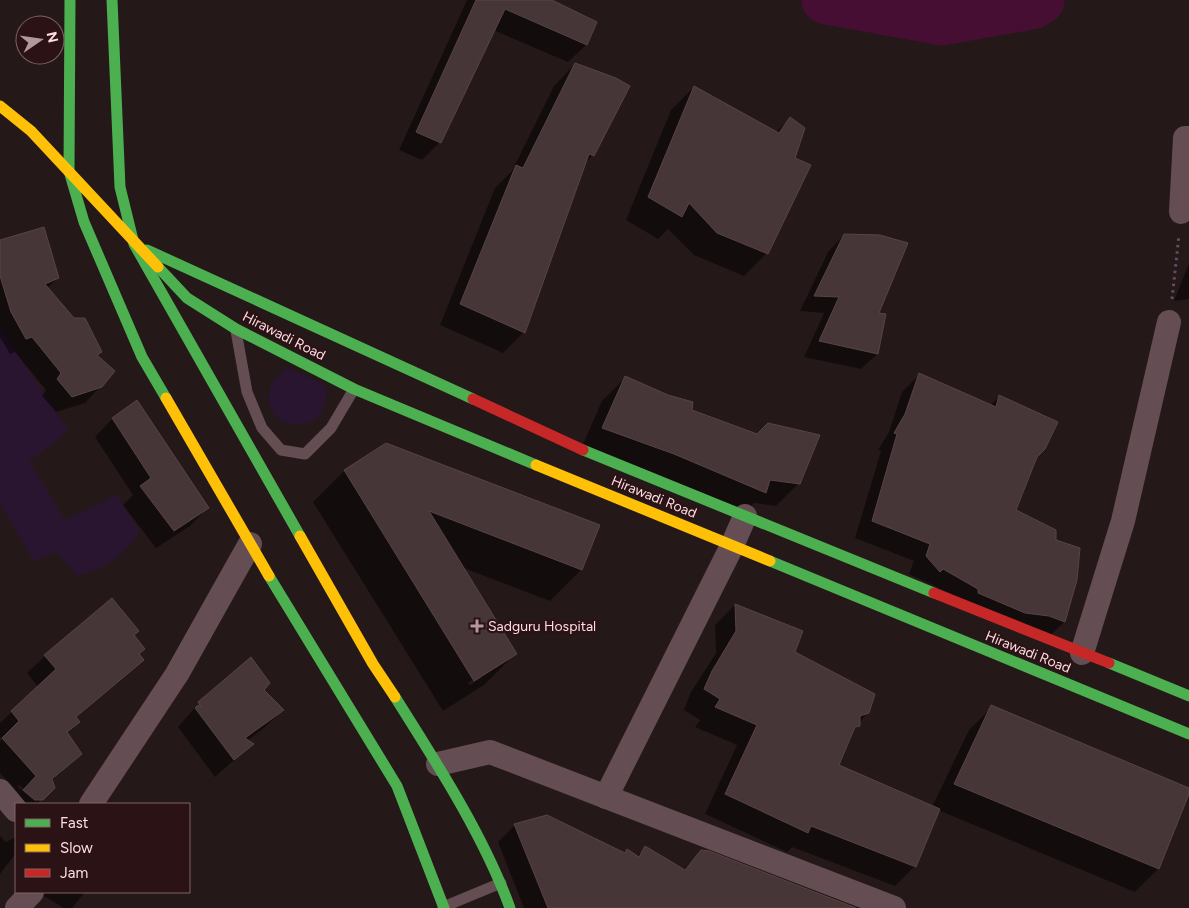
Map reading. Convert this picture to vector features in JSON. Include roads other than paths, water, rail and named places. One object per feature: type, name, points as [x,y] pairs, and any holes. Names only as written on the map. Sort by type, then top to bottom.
[{"type":"street","points":[[70,0],[69,171],[84,222],[142,357],[250,544],[397,786],[443,907]]},
{"type":"street","points":[[112,0],[120,187],[134,244]]},
{"type":"street","points":[[0,106],[31,131],[134,244],[373,664],[438,764],[501,882],[510,908]]},
{"type":"street","points":[[1181,212],[1185,138],[1189,138]]},
{"type":"street","points":[[134,244],[590,453],[1189,696]]},
{"type":"street","name":"Hirawadi Road","points":[[134,244],[186,298],[236,329],[354,389],[1189,734]]},
{"type":"street","points":[[1082,653],[1123,521],[1169,322]]},
{"type":"street","points":[[606,797],[732,546],[745,516]]},
{"type":"street","points":[[92,803],[177,674],[250,544]]},
{"type":"street","points":[[438,764],[490,752],[889,907]]},
{"type":"street","points":[[0,791],[15,809]]},
{"type":"street","points":[[17,908],[31,893]]},
{"type":"lane","points":[[236,329],[247,392],[262,428],[281,450],[305,454],[331,428],[354,389]]},
{"type":"lane","points":[[443,907],[501,882]]},
{"type":"waterway","points":[[826,0],[942,21],[1032,5],[1040,0]]},
{"type":"place","name":"Sadguru Hospital","points":[[477,626]]}]
